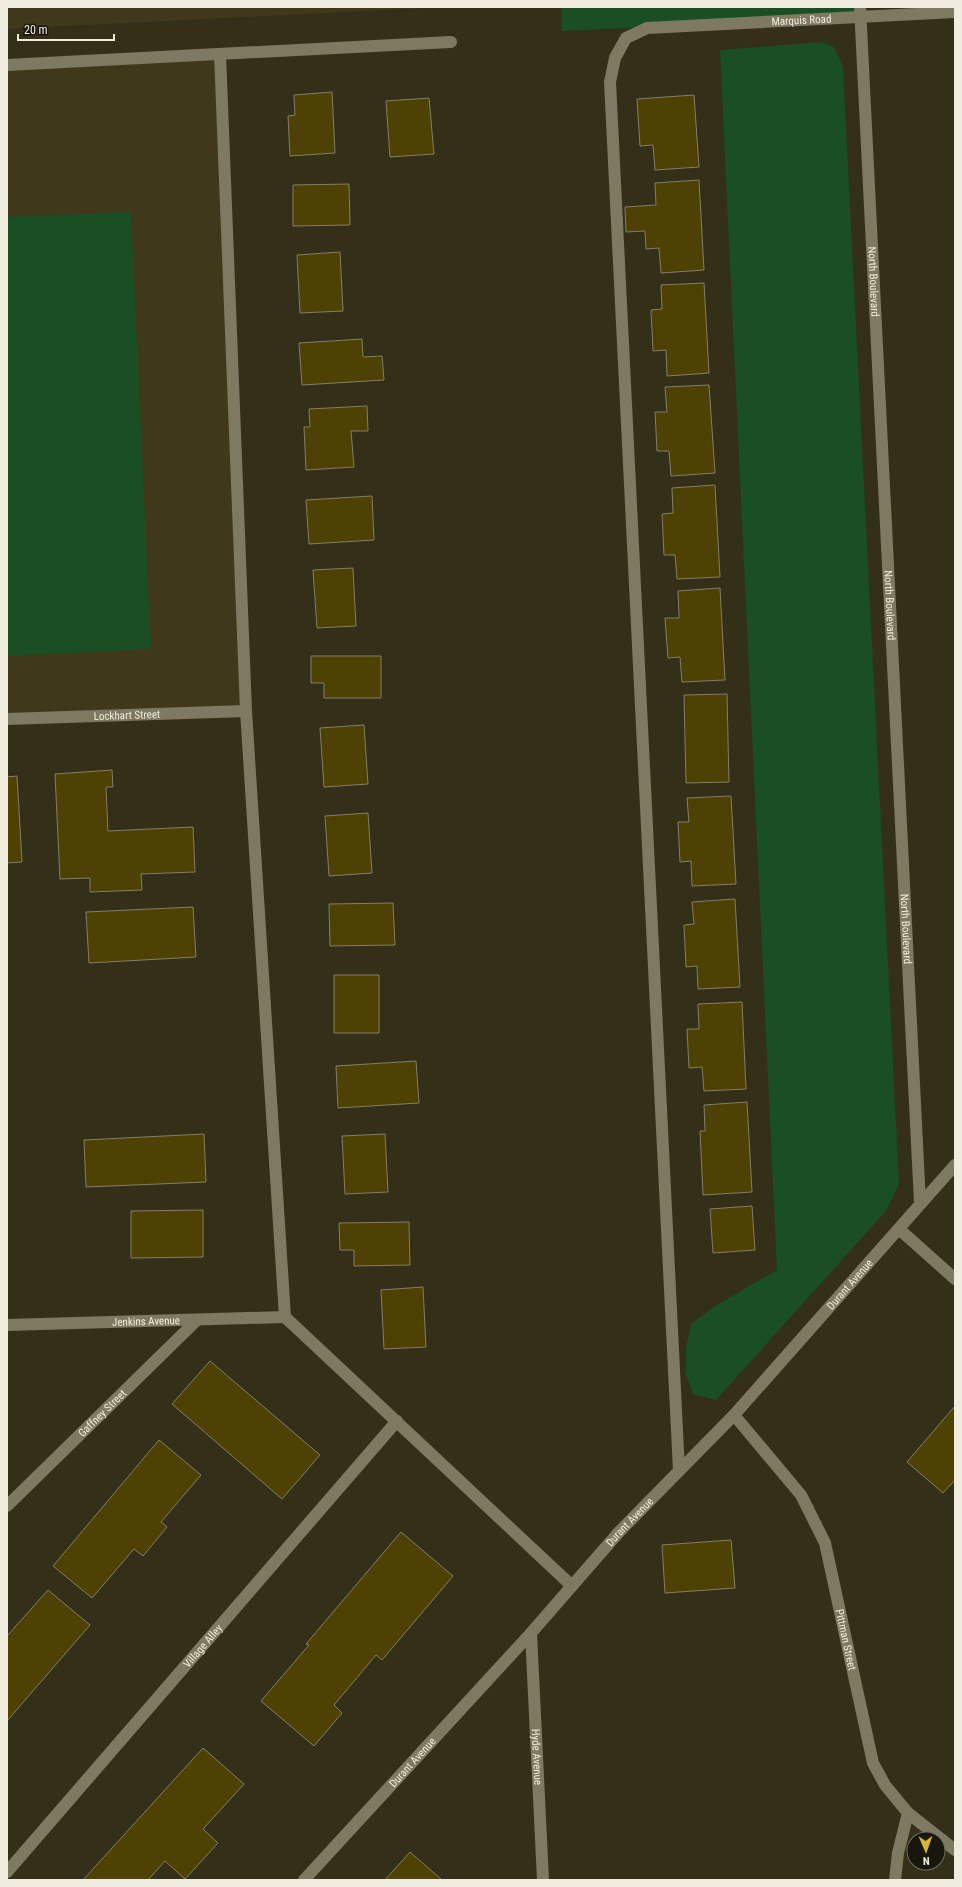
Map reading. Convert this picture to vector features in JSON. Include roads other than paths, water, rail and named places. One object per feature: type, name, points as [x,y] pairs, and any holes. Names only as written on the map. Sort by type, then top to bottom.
[{"type":"street","name":"Marquis Road","points":[[679,1470],[610,82],[614,58],[626,38],[647,28],[860,12],[955,12]]},
{"type":"street","name":"North Boulevard","points":[[860,12],[920,1203]]},
{"type":"street","points":[[7,65],[451,42]]},
{"type":"street","points":[[220,54],[246,711],[285,1318],[572,1586]]},
{"type":"street","name":"Lockhart Street","points":[[7,719],[246,711]]},
{"type":"street","name":"Durant Avenue","points":[[304,1880],[531,1633],[619,1532],[734,1415],[955,1165]]},
{"type":"street","points":[[899,1229],[955,1279]]},
{"type":"street","name":"Jenkins Avenue","points":[[7,1325],[285,1318]]},
{"type":"street","name":"Gaffney Street","points":[[7,1506],[197,1320]]},
{"type":"street","name":"Pittman Street","points":[[734,1415],[801,1495],[825,1543],[873,1763],[885,1785],[908,1813],[955,1850]]},
{"type":"street","name":"Village Alley","points":[[7,1871],[397,1421]]},
{"type":"street","name":"Hyde Avenue","points":[[531,1633],[543,1880]]},
{"type":"street","points":[[895,1880],[898,1853],[908,1813]]}]
